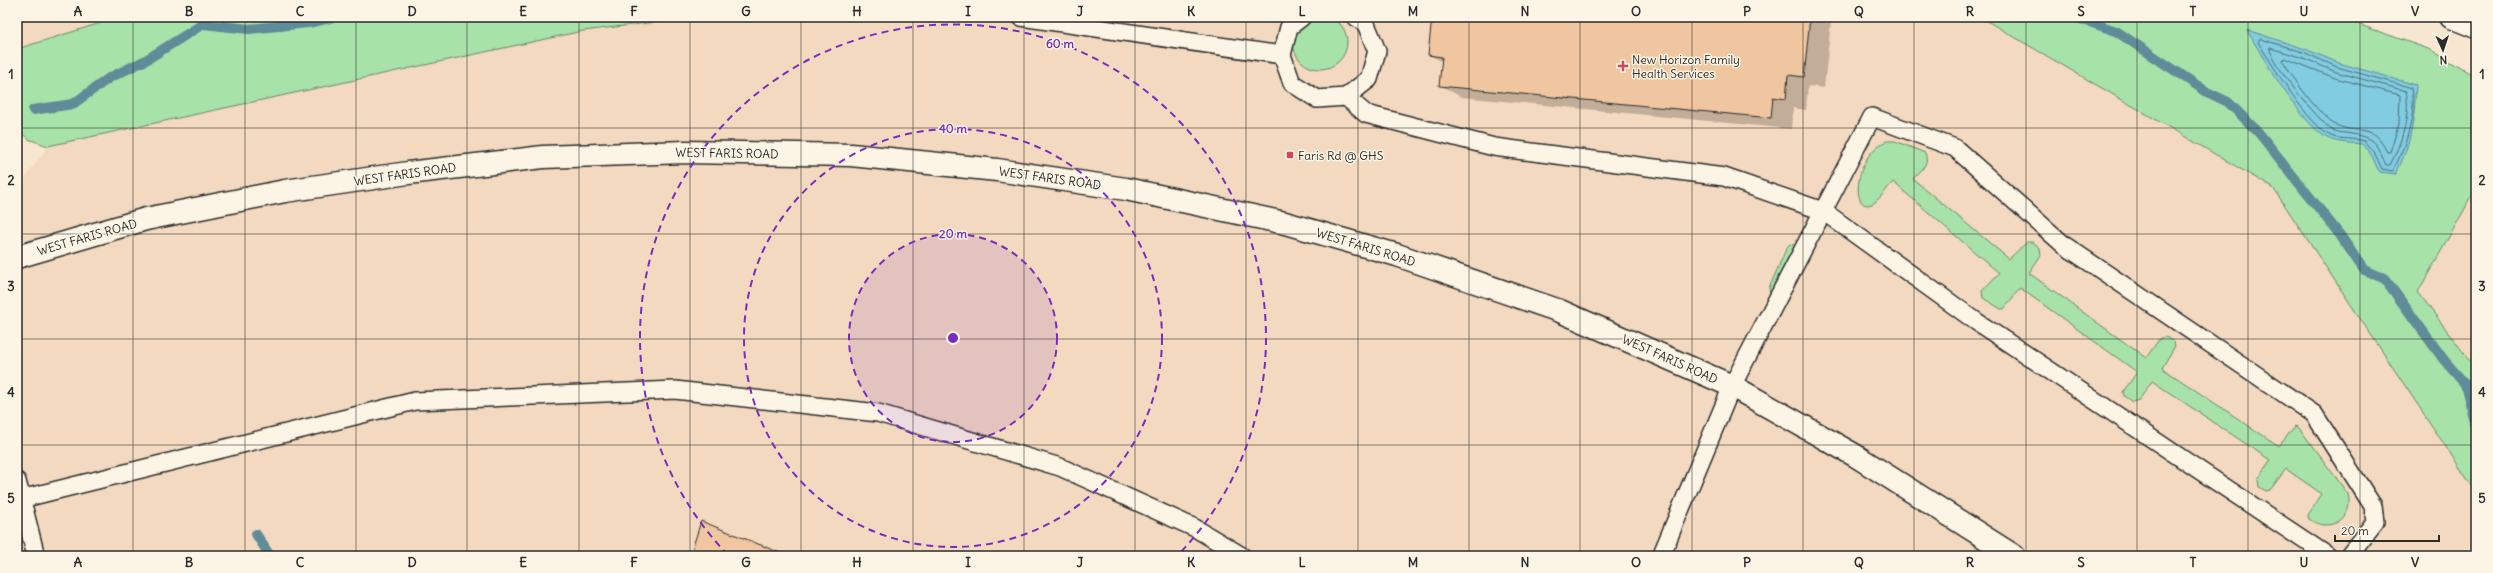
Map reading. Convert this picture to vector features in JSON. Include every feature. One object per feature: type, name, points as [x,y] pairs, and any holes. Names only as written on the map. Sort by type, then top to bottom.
[{"type":"main road","points":[[2452,17],[2476,27]]},
{"type":"main road","name":"WEST FARIS ROAD","points":[[17,257],[146,219],[285,191],[416,172],[543,157],[685,152],[851,155],[997,170],[1118,188],[1285,223],[1397,255],[1560,311],[1732,386],[1856,456],[2014,556]]},
{"type":"lane","points":[[1021,17],[1282,55]]},
{"type":"lane","points":[[1302,17],[1290,27],[1282,55],[1292,83],[1317,99],[1346,97],[1369,79],[1377,51],[1366,24],[1356,17]]},
{"type":"lane","points":[[1346,97],[1366,114],[1494,147],[1724,177],[1823,211],[1977,322],[2328,556]]},
{"type":"lane","points":[[1661,556],[1732,386],[1872,117],[1955,148],[2064,245],[2314,414],[2374,506],[2375,522],[2348,556]]},
{"type":"lane","points":[[19,499],[415,401],[675,390],[885,416],[1060,467],[1195,528],[1242,556]]},
{"type":"lane","points":[[17,481],[19,499],[36,556]]},
{"type":"shaded area","points":[[17,17],[120,17],[17,49]]},
{"type":"shaded area","points":[[697,17],[1980,17],[2273,188],[2476,492],[2476,556],[17,556],[17,189],[48,146],[583,31]]},
{"type":"shaded area","points":[[2476,189],[2476,369],[2418,292]]},
{"type":"green space","points":[[1320,15],[1330,17],[1339,23],[1345,32],[1347,42],[1345,52],[1339,61],[1330,67],[1320,69],[1310,67],[1301,61],[1295,52],[1293,42],[1295,32],[1301,23],[1310,17]]},
{"type":"green space","points":[[120,17],[697,17],[583,31],[48,146],[28,139],[17,128],[17,49]]},
{"type":"green space","points":[[1980,17],[2338,17],[2431,50],[2476,77],[2476,189],[2418,292],[2476,369],[2476,492],[2273,188]]},
{"type":"green space","points":[[1887,141],[1895,141],[1925,153],[1925,164],[1913,179],[2009,259],[2027,242],[2033,242],[2040,248],[2041,255],[2029,273],[2146,358],[2160,338],[2166,337],[2174,342],[2175,346],[2162,368],[2279,446],[2295,426],[2299,428],[2348,494],[2348,511],[2344,517],[2338,522],[2324,525],[2309,519],[2308,515],[2322,494],[2286,469],[2270,490],[2266,491],[2259,487],[2258,480],[2270,460],[2152,381],[2139,400],[2132,402],[2124,396],[2123,392],[2137,372],[2020,288],[2004,309],[2001,309],[1983,298],[1982,291],[1999,273],[1893,182],[1874,203],[1866,205],[1861,201],[1858,193],[1862,170],[1868,158],[1876,148]]},
{"type":"green space","points":[[1790,244],[1797,246],[1773,296],[1770,294],[1769,288],[1787,247]]},
{"type":"water","points":[[2247,30],[2305,49],[2339,63],[2416,85],[2409,141],[2396,174],[2379,172],[2372,156],[2362,144],[2346,143],[2329,139],[2319,132],[2308,121],[2284,90]]},
{"type":"building","name":"New Horizon Family Health Services","points":[[1432,17],[1810,17],[1804,77],[1788,75],[1786,99],[1773,97],[1771,118],[1439,86],[1442,57],[1428,55]]},
{"type":"building","points":[[701,521],[788,556],[690,556]]},
{"type":"waterway","points":[[33,110],[73,104],[109,78],[146,60],[203,24],[249,29],[308,23],[335,17]]},
{"type":"waterway","points":[[2075,17],[2116,31],[2207,92],[2228,102],[2259,133],[2340,235],[2364,270],[2385,279],[2444,360],[2465,384],[2476,426]]},
{"type":"waterway","points":[[256,534],[270,556]]},
{"type":"place","name":"New Horizon Family Health Services","points":[[1623,66]]},
{"type":"place","name":"Faris Rd @ GHS","points":[[1290,155]]}]
